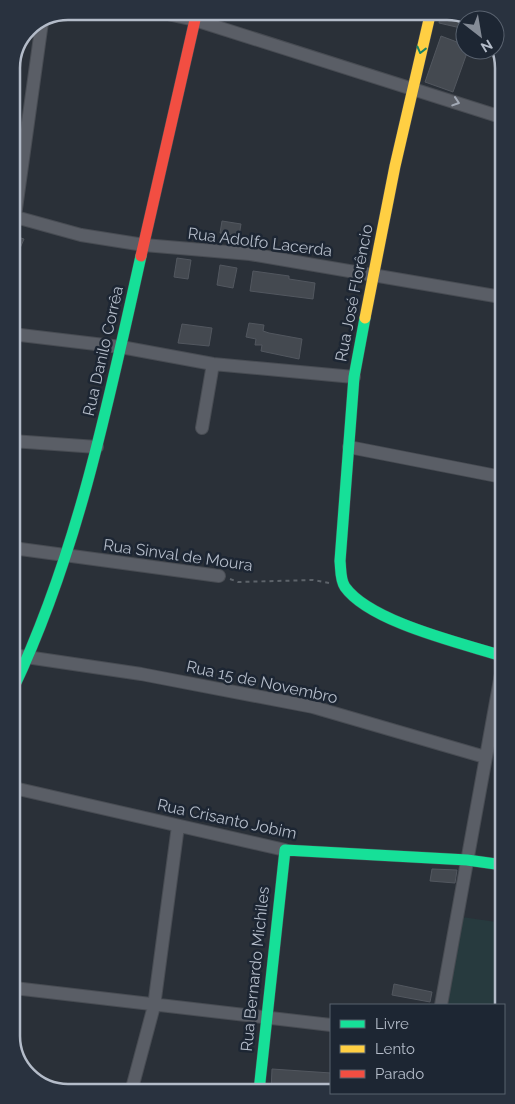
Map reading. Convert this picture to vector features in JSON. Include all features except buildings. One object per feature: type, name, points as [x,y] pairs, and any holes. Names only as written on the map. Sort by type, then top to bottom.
[{"type":"street","name":"Rua Danilo Corrêa","points":[[20,675],[29,657],[68,555],[97,447],[195,20]]},
{"type":"street","points":[[208,20],[495,115]]},
{"type":"street","name":"Rua José Florêncio","points":[[344,586],[340,560],[354,378],[411,88],[429,20]]},
{"type":"street","points":[[20,169],[41,28]]},
{"type":"street","name":"Rua Adolfo Lacerda","points":[[20,218],[81,235],[144,245],[250,254],[374,273],[495,296]]},
{"type":"street","points":[[20,335],[121,347],[213,364],[354,378]]},
{"type":"street","points":[[202,428],[213,364]]},
{"type":"street","points":[[20,442],[97,447]]},
{"type":"street","points":[[349,447],[495,476]]},
{"type":"street","name":"Rua Sinval de Moura","points":[[20,549],[219,576]]},
{"type":"street","points":[[344,586],[361,603],[400,622],[495,654]]},
{"type":"street","name":"Rua 15 de Novembro","points":[[20,656],[141,674],[313,707],[485,757]]},
{"type":"street","points":[[442,1004],[495,702]]},
{"type":"street","name":"Rua Crisanto Jobim","points":[[20,789],[285,850],[467,860],[495,864]]},
{"type":"street","points":[[133,1084],[154,1006],[178,826]]},
{"type":"street","name":"Rua Bernardo Michiles","points":[[260,1084],[265,1017],[285,850]]},
{"type":"street","points":[[20,989],[154,1006],[330,1025]]},
{"type":"path","name":"Rua Sinval de Moura","points":[[219,576],[238,582],[313,580],[344,586]]},
{"type":"green space","points":[[462,917],[495,922],[495,1004],[447,1004]]},
{"type":"traffic: fast","points":[[20,673],[56,584],[89,476],[141,256]]},
{"type":"traffic: fast","points":[[365,318],[354,377],[340,561],[343,584],[357,599],[374,611],[395,621],[441,638],[495,654]]},
{"type":"traffic: fast","points":[[260,1084],[285,850],[467,860],[495,864]]},
{"type":"traffic: slow","points":[[365,318],[395,166],[429,20]]},
{"type":"traffic: jam","points":[[141,256],[195,20]]}]
